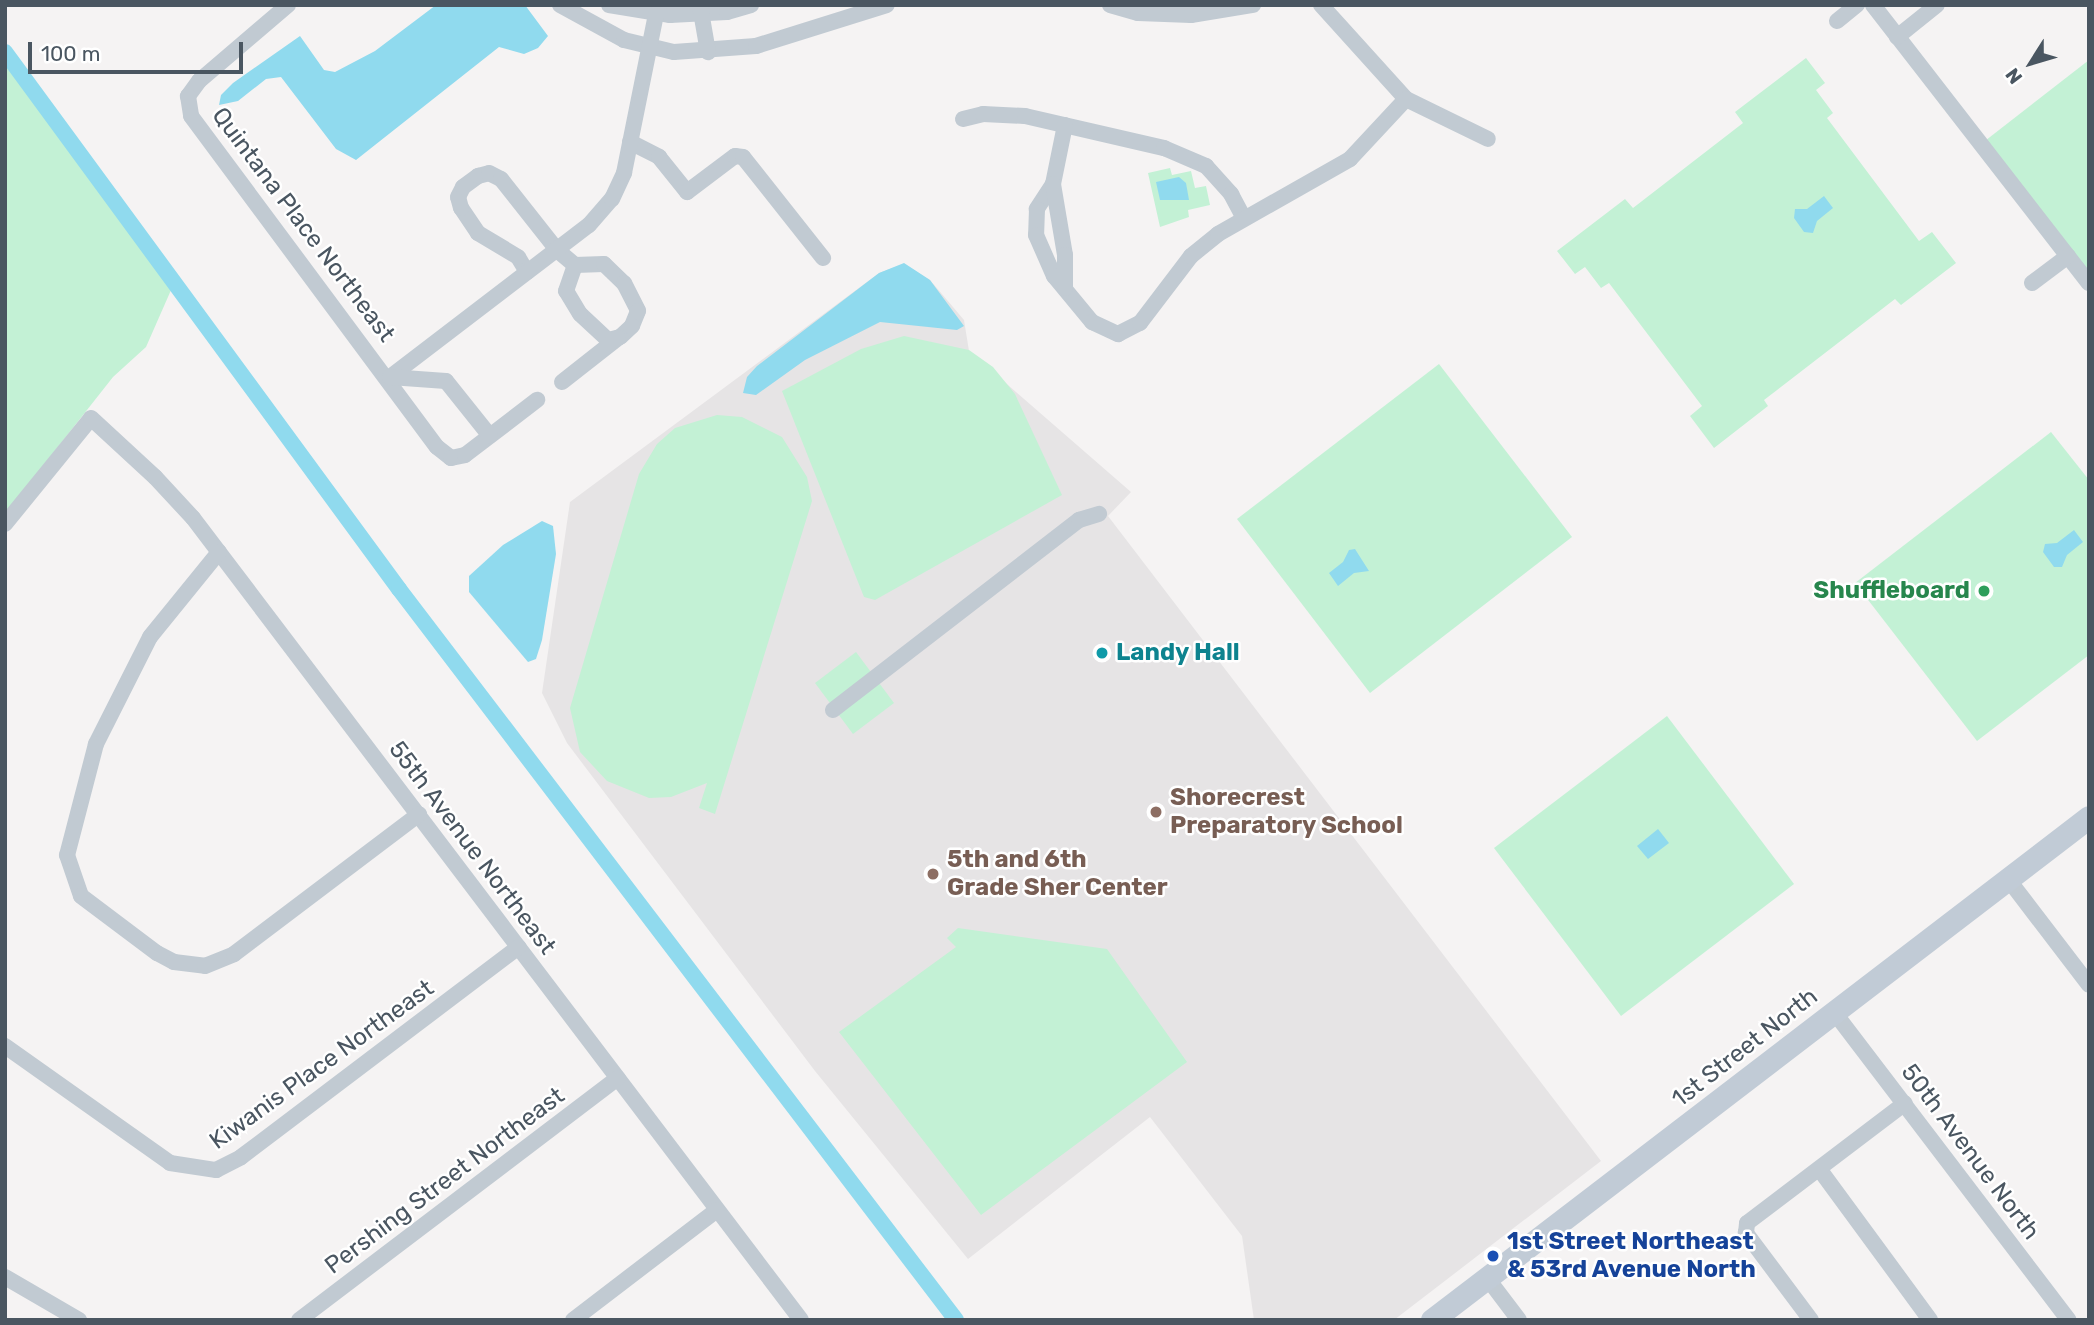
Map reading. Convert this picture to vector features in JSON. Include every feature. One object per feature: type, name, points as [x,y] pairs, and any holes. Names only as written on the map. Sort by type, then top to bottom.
[{"type":"street","name":"Quintana Place Northeast","points":[[288,5],[199,81],[188,96],[191,116],[390,377],[438,447],[451,458],[465,455],[490,436]]},
{"type":"street","points":[[560,5],[592,26],[651,49],[708,52],[756,47],[887,5]]},
{"type":"street","points":[[609,5],[656,14],[751,5]]},
{"type":"street","points":[[1110,5],[1208,14],[1253,5]]},
{"type":"street","points":[[1321,5],[1406,99],[1488,139]]},
{"type":"street","points":[[1837,21],[1857,5]]},
{"type":"street","points":[[1872,5],[2089,284]]},
{"type":"street","points":[[1898,37],[1937,5]]},
{"type":"street","points":[[701,10],[708,52]]},
{"type":"street","points":[[390,377],[589,225],[612,199],[631,142],[656,14]]},
{"type":"street","points":[[1054,184],[1037,209],[1036,235],[1044,260],[1092,322],[1118,334],[1129,331],[1151,310],[1191,256],[1244,218],[1350,159],[1390,121],[1406,99]]},
{"type":"street","points":[[963,119],[1002,114],[1065,125],[1190,157],[1220,179],[1244,218]]},
{"type":"street","points":[[1065,125],[1054,184],[1065,255],[1065,288]]},
{"type":"street","points":[[631,142],[659,157],[687,192],[734,156],[743,157],[823,258]]},
{"type":"street","points":[[527,272],[518,257],[491,243],[470,223],[458,197],[463,187],[489,173],[501,179],[556,250],[575,265],[604,264],[634,300],[638,311],[632,326],[562,382]]},
{"type":"street","points":[[2032,283],[2068,256]]},
{"type":"street","points":[[575,265],[566,291],[580,314],[608,341],[620,337]]},
{"type":"street","points":[[390,377],[446,381],[490,436],[537,400]]},
{"type":"street","name":"55th Avenue Northeast","points":[[5,524],[91,418],[177,500],[419,814],[801,1320]]},
{"type":"street","points":[[833,710],[1079,520],[1099,513]]},
{"type":"street","points":[[219,552],[168,611],[120,691],[96,744],[67,855],[81,896],[157,953],[188,966],[219,962],[419,814]]},
{"type":"street","name":"1st Street North","points":[[1433,1320],[2089,817]]},
{"type":"street","points":[[2008,879],[2089,985]]},
{"type":"street","name":"Kiwanis Place Northeast","points":[[5,1046],[170,1163],[216,1170],[241,1157],[519,947]]},
{"type":"street","name":"50th Avenue North","points":[[1834,1012],[2068,1320]]},
{"type":"street","name":"Pershing Street Northeast","points":[[299,1320],[618,1078]]},
{"type":"street","points":[[1811,1320],[1746,1233],[1747,1223],[1905,1103]]},
{"type":"street","points":[[1820,1170],[1930,1320]]},
{"type":"street","points":[[573,1320],[717,1210]]},
{"type":"street","points":[[5,1277],[79,1320]]},
{"type":"street","points":[[1488,1279],[1519,1320]]},
{"type":"shaded area","points":[[904,264],[930,280],[964,320],[969,351],[1131,492],[1108,516],[1601,1161],[1394,1320],[1254,1320],[1242,1236],[1150,1117],[968,1259],[815,1071],[567,743],[542,693],[570,502],[879,273]]},
{"type":"green space","points":[[5,52],[175,281],[146,347],[113,377],[5,514]]},
{"type":"green space","points":[[1806,58],[1825,83],[1816,90],[1833,113],[1827,118],[1919,241],[1932,232],[1956,263],[1901,305],[1895,299],[1764,400],[1768,406],[1714,448],[1690,416],[1702,406],[1609,283],[1601,288],[1585,267],[1575,274],[1557,251],[1625,199],[1633,208],[1743,123],[1735,112]]},
{"type":"green space","points":[[2089,60],[2089,283],[1981,144]]},
{"type":"green space","points":[[1170,168],[1172,175],[1191,171],[1195,188],[1206,186],[1210,205],[1188,210],[1189,217],[1160,227],[1148,173]]},
{"type":"green space","points":[[904,336],[969,350],[993,367],[1015,394],[1062,495],[875,600],[864,597],[782,391],[861,349]]},
{"type":"green space","points":[[1439,364],[1572,537],[1370,693],[1237,519]]},
{"type":"green space","points":[[717,415],[742,417],[782,437],[807,477],[812,501],[715,814],[699,808],[707,783],[671,797],[649,798],[607,781],[580,752],[570,708],[639,474],[657,444],[675,428]]},
{"type":"green space","points":[[2051,432],[2089,480],[2089,655],[1977,741],[1855,583]]},
{"type":"green space","points":[[856,652],[894,703],[853,734],[815,683]]},
{"type":"green space","points":[[1667,716],[1794,884],[1621,1016],[1494,848]]},
{"type":"green space","points":[[958,928],[1107,949],[1187,1062],[981,1215],[839,1032],[956,947],[947,938]]},
{"type":"water","points":[[436,5],[525,5],[548,36],[538,48],[524,54],[499,47],[356,160],[336,149],[281,77],[266,79],[238,101],[219,105],[221,95],[233,83],[300,36],[324,70],[335,72],[375,51]]},
{"type":"water","points":[[1179,177],[1186,183],[1189,200],[1160,200],[1156,182]]},
{"type":"water","points":[[1824,196],[1833,208],[1817,221],[1813,233],[1804,232],[1794,218],[1795,209],[1807,209]]},
{"type":"water","points":[[904,263],[930,280],[964,326],[957,330],[880,322],[805,360],[756,395],[743,393],[747,377],[757,366],[879,273]]},
{"type":"water","points":[[542,521],[553,526],[556,554],[542,640],[536,659],[528,662],[469,592],[469,576],[503,545]]},
{"type":"water","points":[[2074,530],[2083,542],[2067,555],[2062,567],[2054,567],[2043,552],[2045,544],[2057,543]]},
{"type":"water","points":[[1355,549],[1369,571],[1354,573],[1338,586],[1329,573],[1343,562],[1349,550]]},
{"type":"water","points":[[1658,829],[1669,843],[1648,859],[1637,846]]},
{"type":"waterway","points":[[5,52],[399,589],[956,1320]]},
{"type":"place","name":"Shuffleboard","points":[[1984,591]]},
{"type":"place","name":"Landy Hall","points":[[1102,653]]},
{"type":"place","name":"Shorecrest Preparatory School","points":[[1156,812]]},
{"type":"place","name":"5th and 6th Grade Sher Center","points":[[933,874]]},
{"type":"place","name":"1st Street Northeast & 53rd Avenue North","points":[[1493,1256]]}]
